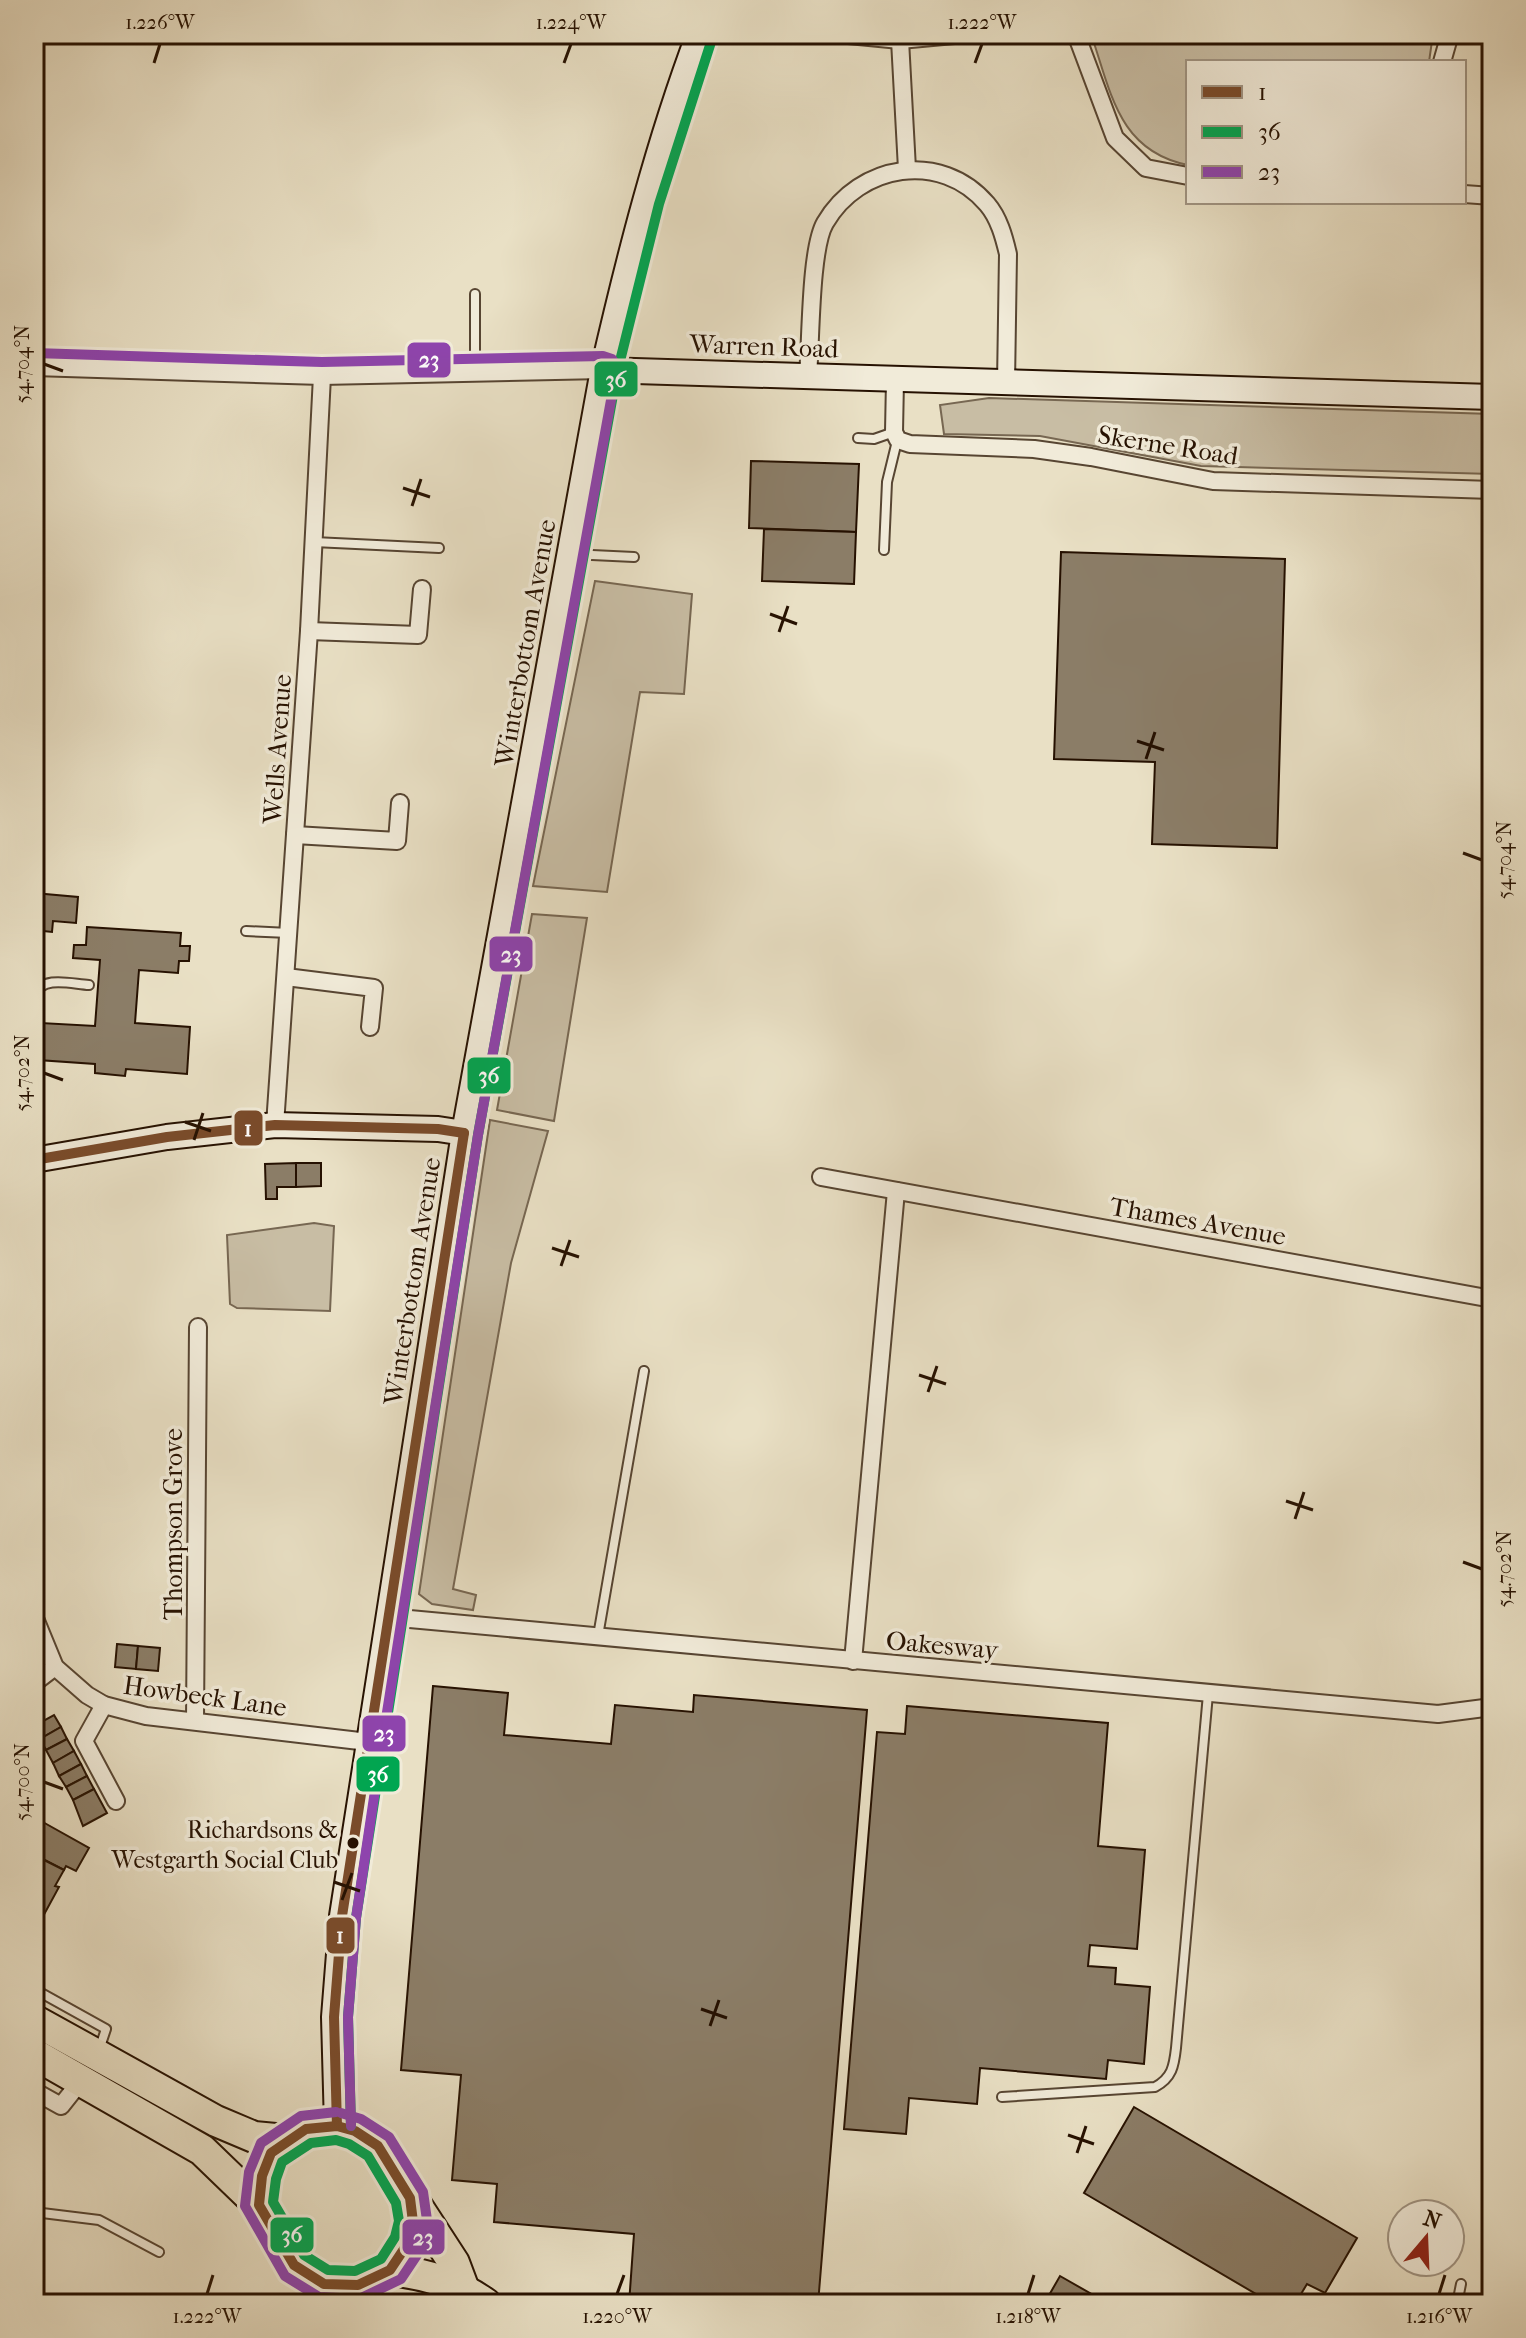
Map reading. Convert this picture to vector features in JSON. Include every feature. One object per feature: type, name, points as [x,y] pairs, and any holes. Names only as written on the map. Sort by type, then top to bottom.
[{"type":"highway","points":[[34,2020],[89,2068],[202,2150],[259,2205],[294,2265],[322,2294],[358,2285],[390,2270],[410,2272],[474,2296]]},
{"type":"highway","points":[[34,2054],[89,2068],[254,2137],[286,2140]]},
{"type":"highway","points":[[259,2205],[262,2176],[271,2153],[286,2140],[306,2129],[337,2126],[355,2131],[378,2146],[474,2296]]},
{"type":"highway","points":[[390,2270],[408,2243],[413,2222],[410,2198]]},
{"type":"street","name":"Winterbottom Avenue","points":[[337,2126],[334,2017],[342,1916],[464,1133],[603,370],[651,182],[699,34]]},
{"type":"street","points":[[838,34],[900,40],[965,34]]},
{"type":"street","points":[[1076,34],[1115,138],[1146,168],[1186,176]]},
{"type":"street","points":[[1443,60],[1450,34]]},
{"type":"street","points":[[900,40],[907,169]]},
{"type":"street","points":[[808,375],[816,248],[825,222],[846,196],[862,186],[888,173],[920,169],[951,178],[987,203],[997,220],[1008,254],[1006,383]]},
{"type":"street","points":[[1466,194],[1492,196]]},
{"type":"street","name":"Warren Road","points":[[34,367],[322,376],[603,370],[1492,397]]},
{"type":"street","name":"Wells Avenue","points":[[275,1125],[309,631],[322,376]]},
{"type":"street","points":[[895,380],[896,436]]},
{"type":"street","name":"Skerne Road","points":[[896,436],[910,444],[1034,449],[1081,455],[1213,481],[1492,490]]},
{"type":"street","points":[[309,631],[418,635],[422,589]]},
{"type":"street","points":[[295,835],[397,841],[400,803]]},
{"type":"street","points":[[286,977],[374,988],[370,1027]]},
{"type":"street","points":[[34,1160],[167,1137],[275,1125],[438,1129],[464,1133]]},
{"type":"street","name":"Thames Avenue","points":[[821,1177],[1492,1299]]},
{"type":"street","points":[[853,1661],[896,1191]]},
{"type":"street","name":"Thompson Grove","points":[[195,1721],[198,1327]]},
{"type":"street","name":"Howbeck Lane","points":[[34,1616],[55,1667],[87,1695],[104,1705],[146,1716],[368,1742]]},
{"type":"street","name":"Oakesway","points":[[388,1617],[1438,1714],[1492,1707]]},
{"type":"street","points":[[34,1683],[55,1667]]},
{"type":"street","points":[[104,1705],[84,1741],[116,1801]]},
{"type":"street","points":[[34,2091],[61,2106],[89,2068]]},
{"type":"lane","points":[[475,294],[475,373]]},
{"type":"lane","points":[[858,438],[896,436],[887,482],[884,550]]},
{"type":"lane","points":[[314,542],[439,548]]},
{"type":"lane","points":[[570,554],[634,557]]},
{"type":"lane","points":[[246,931],[289,933]]},
{"type":"lane","points":[[34,995],[44,982],[89,985]]},
{"type":"lane","points":[[598,1637],[644,1371]]},
{"type":"lane","points":[[1002,2097],[1155,2087],[1167,2080],[1172,2071],[1208,1694]]},
{"type":"lane","points":[[34,1989],[106,2029],[89,2068]]},
{"type":"lane","points":[[34,2212],[99,2220],[159,2252]]},
{"type":"lane","points":[[1457,2304],[1461,2284]]},
{"type":"shaded area","points":[[1091,34],[1433,34],[1429,60],[1186,60],[1186,164],[1165,158],[1146,147],[1132,133],[1112,97]]},
{"type":"shaded area","points":[[989,398],[1492,414],[1492,474],[1201,466],[1040,436],[944,434],[940,405]]},
{"type":"shaded area","points":[[595,581],[692,594],[684,694],[640,692],[607,892],[533,886]]},
{"type":"shaded area","points":[[532,914],[587,918],[554,1121],[497,1110]]},
{"type":"shaded area","points":[[490,1120],[548,1131],[511,1263],[453,1589],[476,1595],[473,1610],[432,1604],[419,1594]]},
{"type":"shaded area","points":[[314,1223],[334,1226],[330,1311],[237,1308],[230,1304],[227,1235]]},
{"type":"building","points":[[751,461],[859,464],[856,532],[749,528]]},
{"type":"building","points":[[764,529],[856,532],[854,584],[762,581]]},
{"type":"building","points":[[1061,552],[1285,559],[1277,848],[1152,844],[1155,762],[1054,759]]},
{"type":"building","points":[[34,893],[78,897],[76,923],[53,921],[52,932],[34,930]]},
{"type":"building","points":[[87,927],[181,933],[180,946],[190,946],[189,961],[179,961],[178,973],[139,970],[135,1023],[190,1027],[187,1074],[126,1069],[125,1076],[95,1073],[95,1064],[38,1060],[41,1023],[95,1026],[100,960],[73,958],[74,945],[86,945]]},
{"type":"building","points":[[296,1163],[321,1163],[321,1186],[296,1187]]},
{"type":"building","points":[[296,1163],[296,1187],[277,1187],[277,1199],[266,1199],[265,1164]]},
{"type":"building","points":[[117,1644],[138,1646],[136,1669],[115,1667]]},
{"type":"building","points":[[138,1646],[160,1648],[158,1671],[136,1669]]},
{"type":"building","points":[[433,1686],[508,1693],[504,1735],[611,1744],[615,1705],[693,1712],[694,1695],[867,1710],[818,2304],[629,2304],[634,2234],[494,2222],[497,2184],[452,2180],[461,2075],[401,2070]]},
{"type":"building","points":[[907,1706],[1108,1723],[1098,1846],[1145,1850],[1137,1949],[1090,1945],[1088,1966],[1116,1968],[1115,1984],[1150,1987],[1144,2064],[1108,2060],[1106,2079],[980,2068],[977,2104],[909,2098],[906,2134],[844,2129],[877,1732],[905,1734]]},
{"type":"building","points":[[54,1715],[61,1727],[40,1739],[34,1726]]},
{"type":"building","points":[[61,1727],[67,1739],[46,1750],[40,1739]]},
{"type":"building","points":[[67,1739],[74,1751],[53,1763],[46,1750]]},
{"type":"building","points":[[74,1751],[81,1764],[59,1776],[53,1763]]},
{"type":"building","points":[[81,1764],[87,1776],[66,1787],[59,1776]]},
{"type":"building","points":[[87,1776],[94,1789],[73,1800],[66,1787]]},
{"type":"building","points":[[94,1789],[107,1813],[83,1826],[73,1800]]},
{"type":"building","points":[[41,1821],[89,1848],[76,1871],[66,1866],[64,1870],[39,1857],[42,1851],[34,1847],[34,1834]]},
{"type":"building","points":[[44,1860],[64,1870],[55,1886],[59,1887],[34,1933],[34,1873],[37,1874]]},
{"type":"building","points":[[1134,2107],[1357,2238],[1325,2293],[1307,2284],[1295,2304],[1273,2304],[1084,2193]]},
{"type":"building","points":[[1060,2276],[1109,2304],[1044,2304]]},
{"type":"transit line","name":"36","points":[[351,2126],[348,2017],[356,1918],[478,1135],[617,373],[659,204],[712,39]]},
{"type":"transit line","name":"23","points":[[34,353],[322,362],[603,356],[612,359],[617,367],[478,1135],[382,1744],[356,1918],[348,2017],[351,2126]]},
{"type":"transit line","name":"1","points":[[34,1160],[167,1137],[275,1125],[438,1129],[464,1133]]},
{"type":"transit line","name":"1","points":[[337,2126],[334,2017],[342,1916],[464,1133]]},
{"type":"transit line","name":"23","points":[[336,2112],[301,2116],[261,2143],[249,2172],[245,2206],[285,2276],[319,2297],[359,2299],[401,2279],[421,2249],[427,2220],[423,2192],[389,2137],[361,2119],[341,2113]]},
{"type":"transit line","name":"1","points":[[337,2126],[355,2131],[378,2146],[410,2198],[413,2222],[408,2243],[390,2270],[358,2285],[324,2284],[294,2265],[259,2205],[262,2176],[271,2153],[306,2129],[337,2126]]},
{"type":"transit line","name":"36","points":[[336,2140],[368,2156],[396,2203],[399,2221],[395,2237],[381,2259],[355,2271],[328,2270],[304,2255],[273,2202],[282,2162],[311,2143],[336,2140]]},
{"type":"place","name":"Richardsons & Westgarth Social Club","points":[[353,1843]]}]
